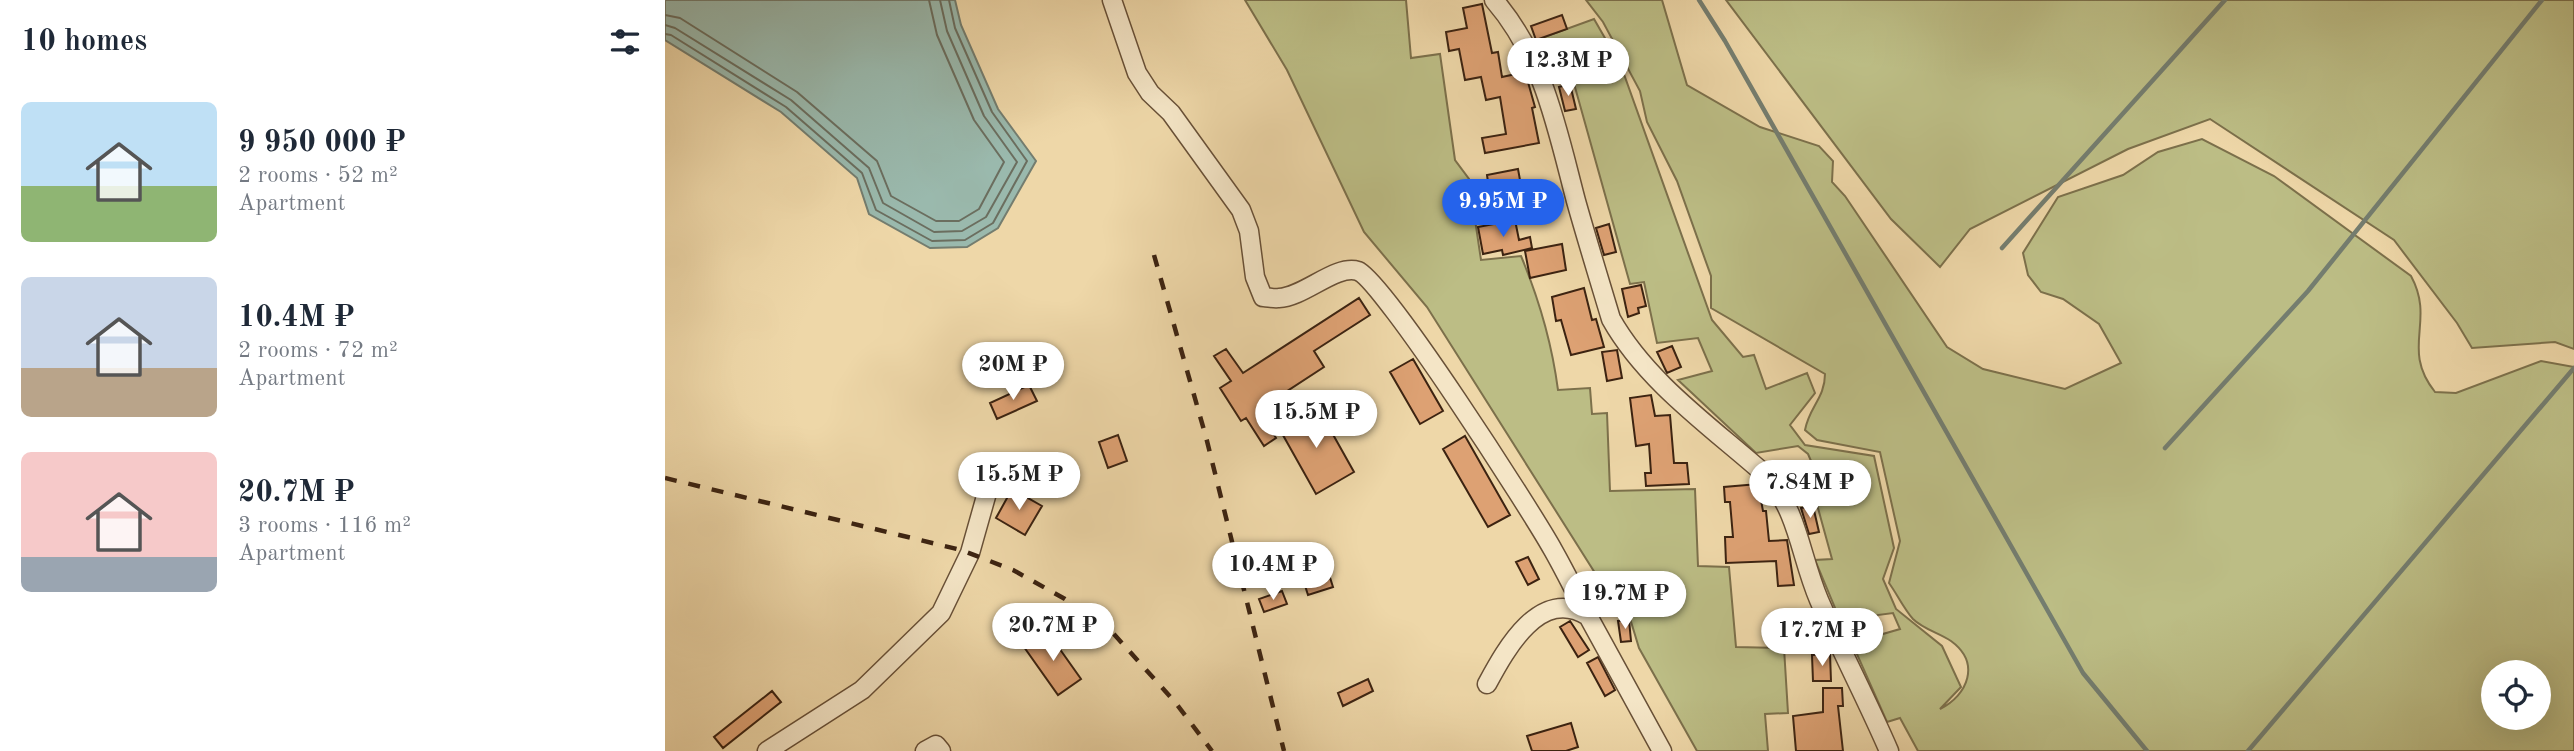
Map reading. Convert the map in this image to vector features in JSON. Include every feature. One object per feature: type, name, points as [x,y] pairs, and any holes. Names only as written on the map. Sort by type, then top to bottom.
[{"type":"street","points":[[1112,0],[1137,73],[1150,93],[1171,113],[1241,210],[1249,231],[1255,277],[1263,297],[1280,299],[1309,289],[1344,270],[1357,271],[1368,276],[1411,332],[1545,537],[1662,751]]},
{"type":"street","points":[[1494,0],[1511,19],[1531,53],[1547,91],[1611,319],[1625,344],[1646,369],[1768,477],[1781,493],[1790,509],[1819,599],[1889,751]]},
{"type":"street","points":[[767,751],[862,690],[941,613],[970,553],[992,475],[1025,478]]},
{"type":"street","points":[[1487,684],[1503,654],[1525,626],[1550,609],[1575,608],[1588,616]]},
{"type":"street","points":[[925,751],[936,745],[941,751]]},
{"type":"green space","points":[[1245,0],[1406,0],[1411,58],[1440,54],[1455,160],[1469,179],[1481,260],[1521,256],[1544,322],[1558,390],[1590,388],[1592,414],[1607,413],[1610,491],[1695,489],[1698,566],[1729,567],[1736,647],[1784,648],[1788,713],[1765,714],[1768,751],[1697,751],[1639,648],[1629,615],[1614,603],[1427,307],[1364,232],[1287,70]]},
{"type":"green space","points":[[1586,0],[1662,0],[1687,85],[1760,127],[1819,146],[1833,161],[1832,182],[1845,196],[1947,347],[1983,369],[2065,389],[2121,363],[2099,324],[2063,299],[2041,292],[2028,275],[2023,253],[2058,197],[2123,175],[2158,152],[2202,139],[2274,176],[2411,276],[2418,292],[2420,307],[2420,362],[2435,392],[2456,393],[2541,361],[2574,367],[2574,751],[1918,751],[1900,718],[1887,722],[1852,643],[1900,629],[1893,613],[1840,620],[1815,560],[1832,559],[1813,490],[1821,484],[1808,454],[1798,446],[1756,453],[1678,380],[1712,371],[1698,338],[1657,343],[1644,282],[1630,284],[1573,80],[1556,82],[1536,40],[1594,19],[1621,66],[1712,320],[1743,357],[1754,355],[1766,389],[1807,373],[1815,393],[1790,425],[1805,445],[1874,456],[1894,548],[1883,579],[1896,609],[1942,646],[1961,687],[1940,709],[1958,696],[1964,687],[1968,668],[1966,659],[1951,641],[1913,619],[1889,583],[1900,541],[1880,452],[1817,440],[1805,430],[1822,390],[1825,374],[1711,308],[1711,276],[1677,181],[1647,122],[1640,91],[1603,22]]},
{"type":"green space","points":[[1726,0],[2574,0],[2574,349],[2555,342],[2472,348],[2457,323],[2394,240],[2210,119],[2128,149],[1970,229],[1940,267],[1891,219]]},
{"type":"water","points":[[665,0],[955,0],[961,25],[998,109],[1036,161],[998,228],[967,247],[930,248],[869,214],[857,178],[781,112],[665,40]]},
{"type":"building","points":[[1482,4],[1492,53],[1498,52],[1502,77],[1525,72],[1535,107],[1532,108],[1539,143],[1485,153],[1482,138],[1506,134],[1500,97],[1486,100],[1481,77],[1465,80],[1459,49],[1449,51],[1446,32],[1467,28],[1463,8]]},
{"type":"building","points":[[1562,15],[1567,29],[1536,40],[1531,26]]},
{"type":"building","points":[[1570,84],[1576,109],[1565,111],[1559,87]]},
{"type":"building","points":[[1518,169],[1522,191],[1509,193],[1508,186],[1489,189],[1487,175]]},
{"type":"building","points":[[1515,220],[1519,240],[1530,237],[1532,248],[1503,255],[1502,250],[1483,254],[1478,227]]},
{"type":"building","points":[[1609,224],[1616,252],[1604,255],[1596,228]]},
{"type":"building","points":[[1562,244],[1566,270],[1530,278],[1525,251]]},
{"type":"building","points":[[1641,285],[1646,306],[1638,308],[1639,313],[1628,317],[1622,289]]},
{"type":"building","points":[[1584,288],[1592,320],[1596,319],[1604,347],[1571,355],[1561,320],[1556,321],[1552,297]]},
{"type":"building","points":[[1359,298],[1370,315],[1314,351],[1324,367],[1258,410],[1276,438],[1264,446],[1246,418],[1241,421],[1220,388],[1231,381],[1214,356],[1226,349],[1243,373]]},
{"type":"building","points":[[1672,346],[1681,367],[1667,373],[1657,352]]},
{"type":"building","points":[[1617,350],[1622,378],[1607,381],[1602,352]]},
{"type":"building","points":[[1413,359],[1443,411],[1420,424],[1390,372]]},
{"type":"building","points":[[1029,385],[1037,401],[997,419],[990,403]]},
{"type":"building","points":[[1651,395],[1655,416],[1670,415],[1674,463],[1687,463],[1689,484],[1646,486],[1645,473],[1651,473],[1649,444],[1636,446],[1630,398]]},
{"type":"building","points":[[1317,406],[1354,472],[1316,494],[1279,428]]},
{"type":"building","points":[[1118,435],[1127,461],[1108,468],[1099,442]]},
{"type":"building","points":[[1465,436],[1510,515],[1488,527],[1443,449]]},
{"type":"building","points":[[1758,484],[1763,511],[1766,511],[1769,541],[1787,540],[1794,585],[1778,586],[1776,561],[1726,563],[1725,537],[1733,537],[1730,502],[1725,502],[1724,487]]},
{"type":"building","points":[[1012,489],[1042,506],[1025,535],[996,518]]},
{"type":"building","points":[[1813,506],[1819,532],[1809,534],[1801,508]]},
{"type":"building","points":[[1320,546],[1333,587],[1308,595],[1295,554]]},
{"type":"building","points":[[1528,557],[1539,579],[1528,585],[1516,562]]},
{"type":"building","points":[[1282,591],[1287,604],[1264,612],[1259,599]]},
{"type":"building","points":[[1796,619],[1796,627],[1809,626],[1810,644],[1773,645],[1772,620]]},
{"type":"building","points":[[1629,620],[1631,641],[1621,642],[1618,621]]},
{"type":"building","points":[[1570,621],[1589,650],[1578,657],[1560,627]]},
{"type":"building","points":[[1047,631],[1081,679],[1058,695],[1024,647]]},
{"type":"building","points":[[1830,654],[1831,681],[1813,681],[1812,655]]},
{"type":"building","points":[[1598,657],[1615,690],[1605,696],[1587,663]]},
{"type":"building","points":[[1368,679],[1373,691],[1343,706],[1338,693]]},
{"type":"building","points":[[1823,688],[1842,688],[1843,706],[1838,706],[1843,751],[1796,751],[1793,716],[1823,712]]},
{"type":"building","points":[[772,691],[781,702],[723,748],[714,737]]},
{"type":"building","points":[[1571,723],[1578,747],[1566,751],[1532,751],[1527,736]]},
{"type":"waterway","points":[[1699,0],[1725,41],[2083,673],[2147,751]]},
{"type":"waterway","points":[[2002,248],[2225,0]]},
{"type":"waterway","points":[[2165,448],[2308,291],[2542,0]]},
{"type":"waterway","points":[[2248,751],[2574,368]]},
{"type":"railway","points":[[1154,255],[1206,437],[1284,751]]},
{"type":"railway","points":[[665,478],[961,550],[1013,570],[1065,599],[1113,633],[1175,702],[1212,751]]}]
